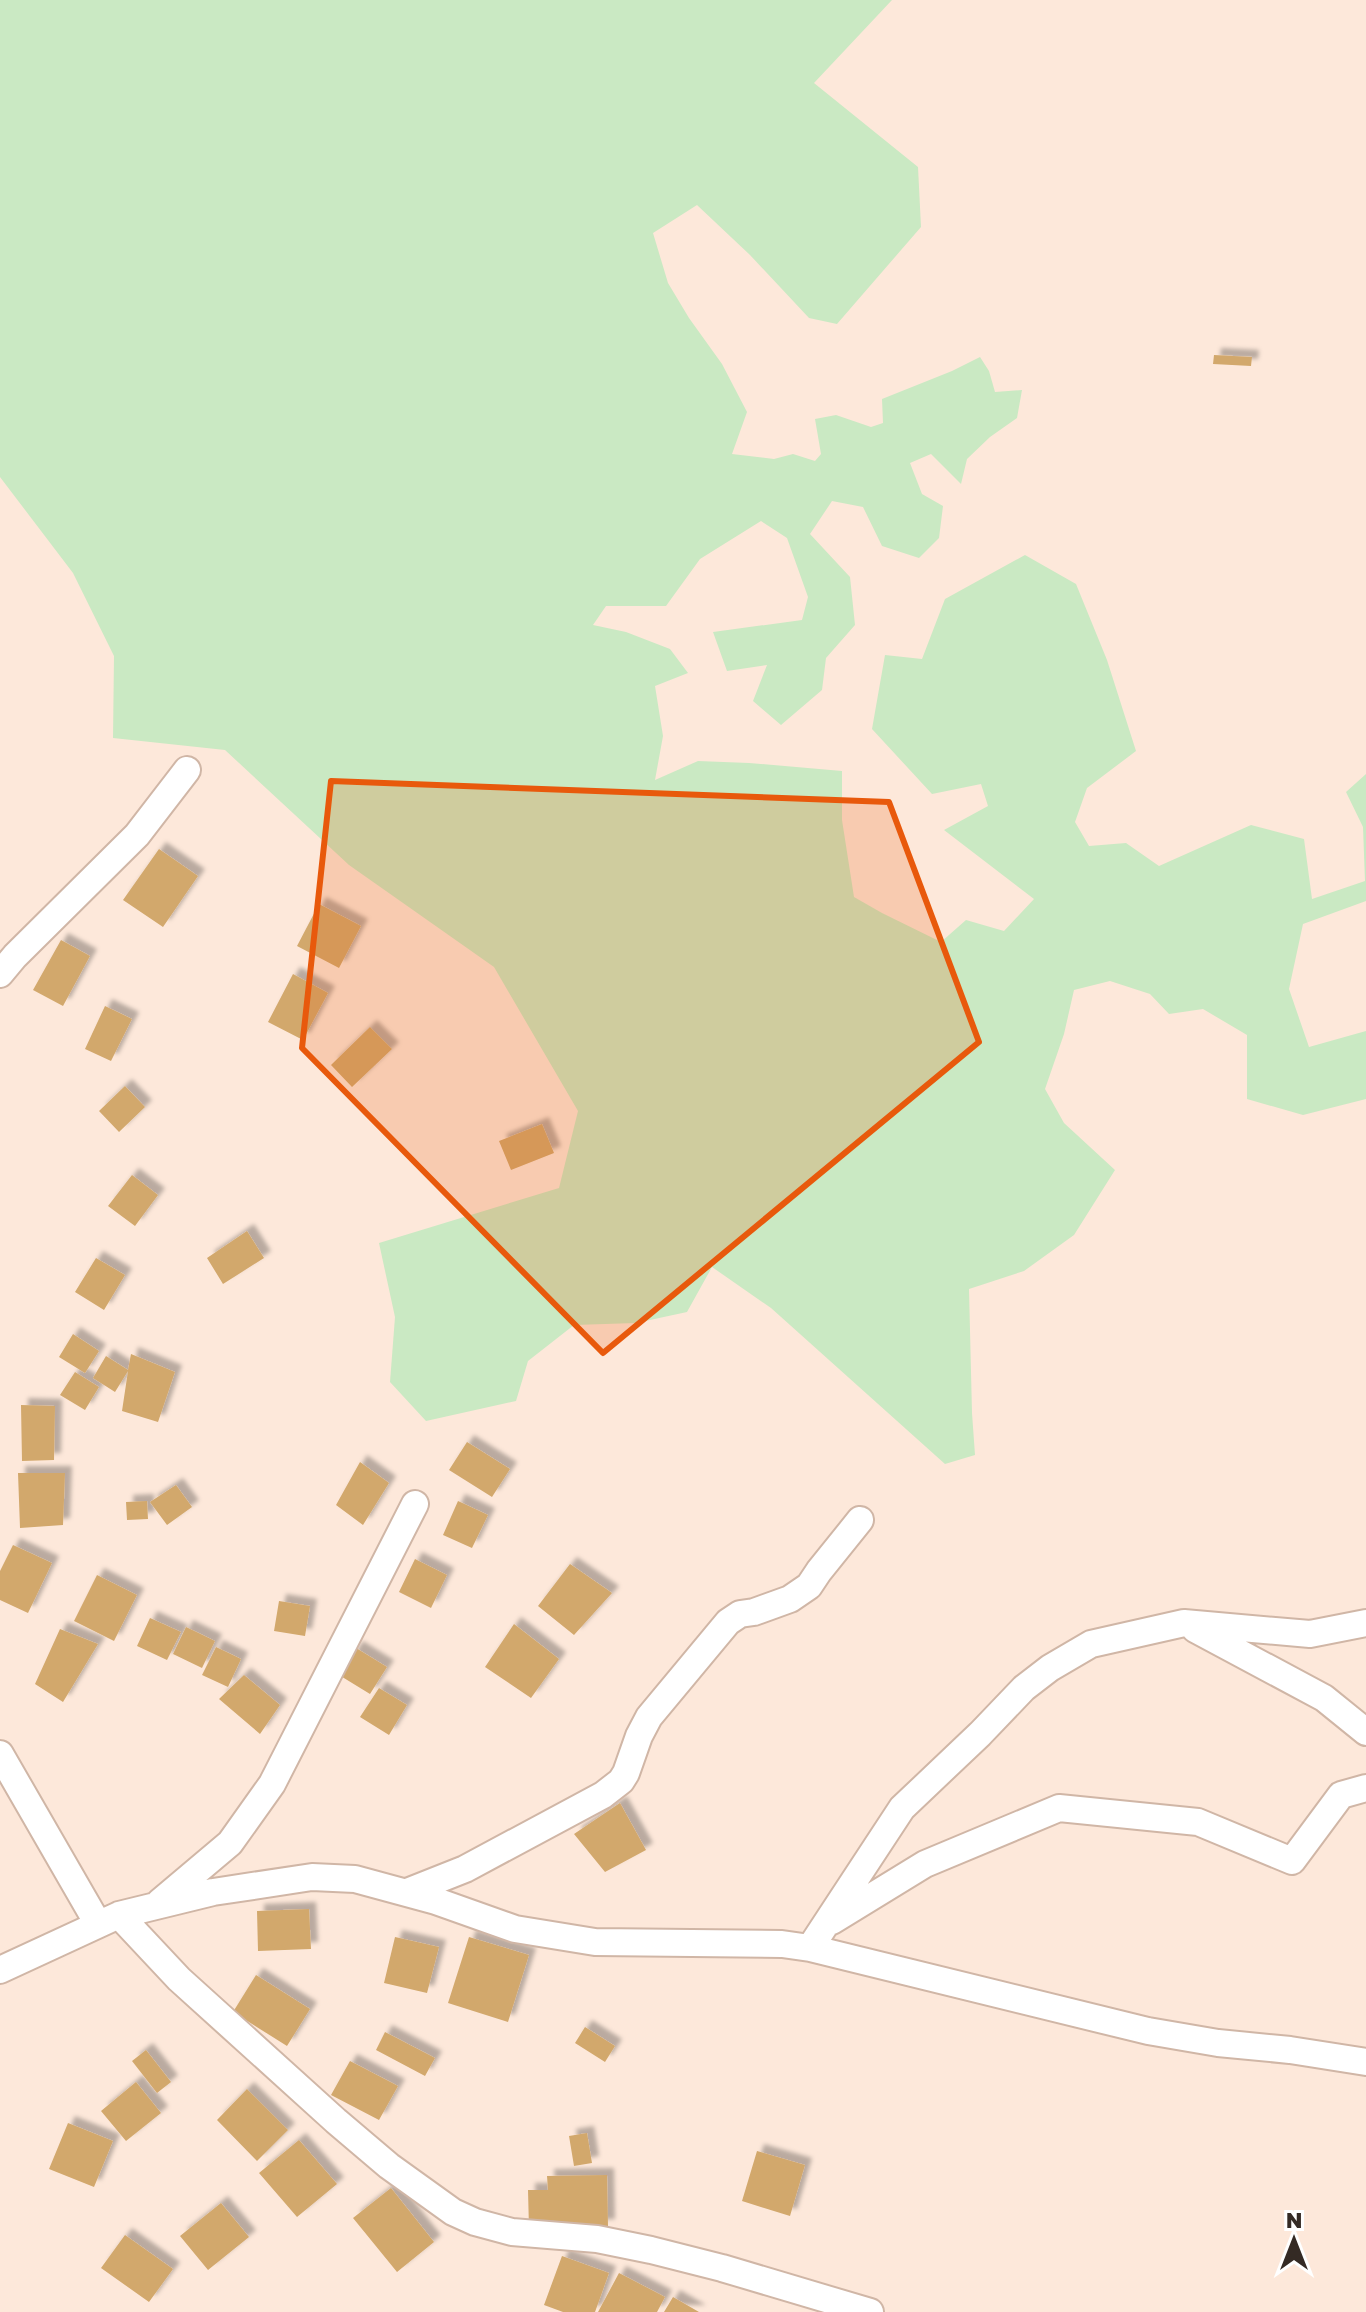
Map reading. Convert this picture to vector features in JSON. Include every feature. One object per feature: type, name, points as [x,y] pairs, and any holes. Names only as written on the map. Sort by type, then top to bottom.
[{"type":"street","points":[[0,974],[137,835],[187,770]]},
{"type":"street","points":[[157,1904],[230,1843],[272,1784],[415,1504]]},
{"type":"street","points":[[407,1892],[465,1869],[603,1795],[621,1781],[649,1717],[728,1622],[740,1614],[790,1599],[809,1586],[860,1520]]},
{"type":"street","points":[[810,1948],[902,1808],[1024,1688],[1050,1668],[1091,1644],[1184,1623],[1310,1634],[1366,1623]]},
{"type":"street","points":[[1184,1623],[1324,1698],[1366,1732]]},
{"type":"street","points":[[0,1754],[108,1919],[336,2121],[389,2166],[453,2212],[475,2222],[512,2232],[597,2239],[651,2250],[870,2312]]},
{"type":"street","points":[[825,1925],[925,1864],[1059,1808],[1198,1822],[1292,1861],[1341,1795],[1366,1788]]},
{"type":"street","points":[[0,1970],[108,1919],[157,1904],[312,1877],[355,1879],[407,1892],[515,1929],[595,1942],[782,1944],[810,1948],[1148,2031],[1366,2062]]},
{"type":"highlighted area","points":[[331,781],[889,802],[979,1042],[603,1353],[302,1048]]},
{"type":"green space","points":[[0,0],[892,0],[814,83],[918,167],[921,227],[837,324],[809,318],[750,255],[697,205],[653,233],[668,283],[722,364],[747,412],[732,454],[774,459],[793,454],[815,461],[821,454],[815,419],[836,415],[871,427],[883,423],[882,399],[980,357],[989,371],[995,392],[1022,390],[1017,418],[990,437],[967,459],[961,484],[931,454],[910,463],[922,494],[943,506],[939,538],[919,558],[882,546],[863,507],[832,501],[810,534],[850,577],[855,625],[826,658],[822,690],[781,725],[753,701],[767,665],[727,671],[713,632],[802,620],[808,597],[787,538],[761,521],[700,559],[666,606],[606,606],[593,625],[626,632],[670,649],[688,673],[655,686],[663,736],[655,780],[698,761],[842,771],[842,820],[854,897],[941,942],[966,920],[1004,931],[1034,899],[944,830],[988,806],[981,784],[932,794],[872,729],[885,655],[922,659],[945,599],[1025,555],[1076,584],[1107,660],[1136,751],[1087,788],[1075,822],[1089,846],[1126,843],[1159,866],[1251,825],[1304,839],[1312,899],[1365,881],[1363,827],[1346,792],[1366,774],[1366,901],[1303,924],[1289,989],[1309,1047],[1366,1031],[1366,1099],[1303,1115],[1247,1099],[1247,1035],[1203,1009],[1169,1014],[1150,994],[1110,981],[1074,990],[1064,1034],[1045,1089],[1064,1123],[1115,1170],[1074,1235],[1024,1271],[969,1289],[975,1455],[945,1464],[771,1308],[712,1267],[687,1312],[636,1323],[574,1325],[528,1361],[516,1401],[426,1421],[390,1382],[395,1317],[379,1243],[559,1188],[578,1111],[494,967],[349,865],[225,750],[113,738],[114,656],[73,573],[0,477]]},
{"type":"building","points":[[1214,355],[1252,357],[1251,366],[1213,364]]},
{"type":"building","points":[[159,849],[198,876],[163,927],[123,900]]},
{"type":"building","points":[[319,904],[361,926],[339,968],[297,946]]},
{"type":"building","points":[[61,940],[90,956],[63,1006],[33,990]]},
{"type":"building","points":[[293,974],[328,993],[303,1040],[268,1022]]},
{"type":"building","points":[[105,1006],[132,1019],[111,1061],[85,1049]]},
{"type":"building","points":[[370,1027],[392,1049],[352,1087],[331,1065]]},
{"type":"building","points":[[125,1086],[145,1107],[119,1132],[99,1111]]},
{"type":"building","points":[[542,1124],[554,1153],[511,1170],[499,1141]]},
{"type":"building","points":[[132,1175],[158,1195],[135,1226],[108,1206]]},
{"type":"building","points":[[247,1231],[264,1258],[223,1284],[207,1258]]},
{"type":"building","points":[[96,1258],[125,1275],[104,1310],[75,1292]]},
{"type":"building","points":[[73,1334],[99,1351],[85,1373],[59,1357]]},
{"type":"building","points":[[131,1354],[175,1372],[158,1422],[122,1411],[128,1371],[115,1392],[93,1378],[106,1356],[128,1370]]},
{"type":"building","points":[[75,1372],[99,1387],[85,1410],[60,1395]]},
{"type":"building","points":[[21,1405],[55,1406],[54,1460],[22,1461]]},
{"type":"building","points":[[467,1442],[510,1469],[492,1497],[449,1470]]},
{"type":"building","points":[[360,1462],[389,1483],[363,1525],[336,1505]]},
{"type":"building","points":[[18,1473],[65,1473],[63,1525],[20,1528]]},
{"type":"building","points":[[176,1485],[192,1507],[167,1525],[150,1502]]},
{"type":"building","points":[[147,1501],[148,1519],[127,1520],[126,1502]]},
{"type":"building","points":[[458,1501],[488,1515],[472,1548],[443,1535]]},
{"type":"building","points":[[13,1545],[52,1563],[28,1613],[0,1600],[0,1571]]},
{"type":"building","points":[[415,1559],[447,1575],[431,1608],[399,1592]]},
{"type":"building","points":[[570,1564],[612,1593],[574,1635],[538,1606]]},
{"type":"building","points":[[97,1575],[137,1595],[114,1641],[74,1621]]},
{"type":"building","points":[[279,1601],[310,1606],[305,1636],[274,1631]]},
{"type":"building","points":[[150,1618],[181,1632],[167,1660],[137,1646]]},
{"type":"building","points":[[514,1624],[559,1659],[531,1698],[485,1667]]},
{"type":"building","points":[[186,1627],[215,1641],[202,1668],[173,1654]]},
{"type":"building","points":[[60,1629],[98,1644],[63,1702],[35,1684]]},
{"type":"building","points":[[216,1647],[241,1659],[228,1687],[202,1675]]},
{"type":"building","points":[[356,1648],[387,1667],[370,1694],[339,1675]]},
{"type":"building","points":[[244,1675],[280,1705],[260,1734],[219,1699]]},
{"type":"building","points":[[379,1688],[407,1705],[389,1735],[360,1717]]},
{"type":"building","points":[[620,1803],[646,1850],[605,1872],[574,1834]]},
{"type":"building","points":[[309,1909],[311,1949],[258,1951],[257,1911]]},
{"type":"building","points":[[395,1937],[439,1947],[427,1993],[384,1983]]},
{"type":"building","points":[[469,1937],[529,1955],[508,2022],[448,2003]]},
{"type":"building","points":[[256,1975],[310,2009],[287,2046],[233,2012]]},
{"type":"building","points":[[585,2027],[615,2046],[605,2062],[575,2043]]},
{"type":"building","points":[[385,2032],[435,2058],[425,2076],[376,2050]]},
{"type":"building","points":[[146,2050],[171,2082],[157,2093],[132,2061]]},
{"type":"building","points":[[350,2061],[398,2086],[379,2120],[331,2095]]},
{"type":"building","points":[[136,2082],[161,2113],[126,2141],[101,2111]]},
{"type":"building","points":[[247,2089],[288,2130],[257,2161],[217,2120]]},
{"type":"building","points":[[68,2123],[113,2141],[94,2187],[49,2169]]},
{"type":"building","points":[[587,2133],[592,2163],[574,2166],[569,2136]]},
{"type":"building","points":[[299,2140],[337,2184],[297,2217],[259,2173]]},
{"type":"building","points":[[757,2151],[805,2165],[790,2216],[742,2201]]},
{"type":"building","points":[[607,2175],[608,2226],[529,2229],[528,2190],[548,2190],[547,2176]]},
{"type":"building","points":[[391,2188],[434,2242],[397,2272],[353,2218]]},
{"type":"building","points":[[221,2203],[249,2237],[208,2270],[180,2236]]},
{"type":"building","points":[[125,2235],[173,2269],[149,2302],[101,2268]]},
{"type":"building","points":[[562,2256],[609,2273],[595,2312],[563,2312],[544,2305]]},
{"type":"building","points":[[619,2273],[665,2297],[657,2312],[598,2312]]},
{"type":"building","points":[[673,2297],[699,2312],[664,2312]]}]
